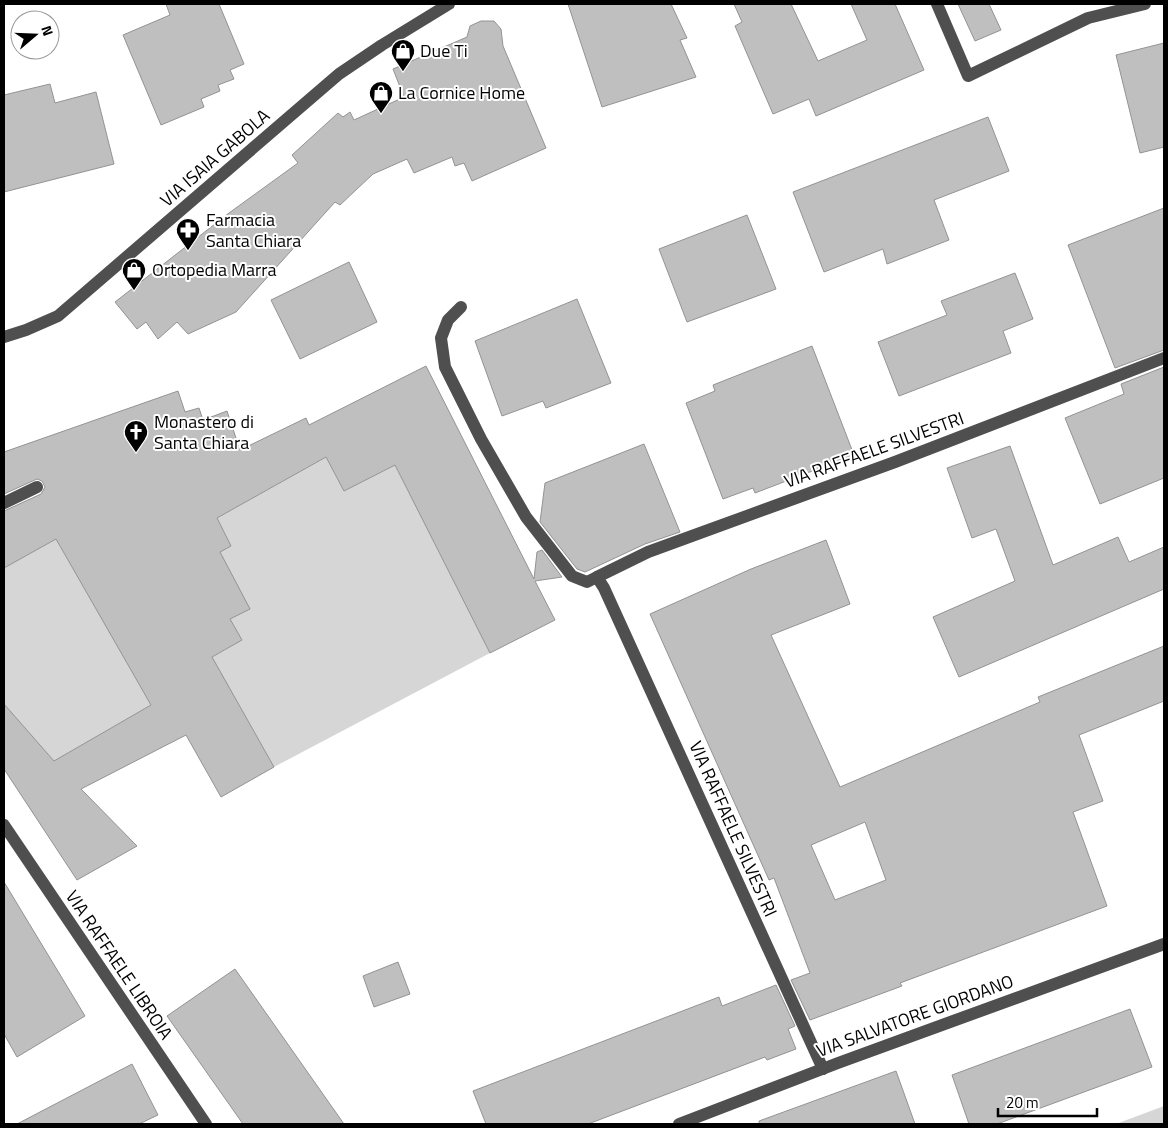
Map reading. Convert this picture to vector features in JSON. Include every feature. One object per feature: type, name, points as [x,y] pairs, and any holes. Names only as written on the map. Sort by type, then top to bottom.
[{"type":"street","name":"VIA ISAIA GABOLA","points":[[4,337],[58,316],[339,74],[449,4]]},
{"type":"street","points":[[937,4],[968,76],[1088,18],[1146,4]]},
{"type":"street","name":"VIA RAFFAELE SILVESTRI","points":[[461,307],[448,320],[441,338],[445,367],[481,439],[526,517],[572,576],[587,582],[648,552],[895,462],[1164,358]]},
{"type":"street","points":[[4,503],[37,487]]},
{"type":"street","name":"VIA RAFFAELE SILVESTRI","points":[[598,577],[823,1069]]},
{"type":"street","name":"VIA RAFFAELE LIBROIA","points":[[4,825],[206,1124]]},
{"type":"street","name":"VIA SALVATORE GIORDANO","points":[[679,1124],[1164,944]]},
{"type":"shaded area","points":[[326,457],[344,491],[395,465],[490,653],[274,767],[236,700],[209,659],[242,640],[230,619],[249,609],[183,574],[230,546],[217,518]]},
{"type":"shaded area","points":[[56,539],[151,705],[54,761],[4,704],[4,568]]},
{"type":"shaded area","points":[[1164,1106],[1164,1124],[1116,1124]]},
{"type":"building","points":[[166,4],[219,4],[244,64],[230,70],[234,79],[218,85],[220,91],[201,99],[204,107],[161,125],[123,35],[170,15]]},
{"type":"building","points":[[568,4],[671,4],[687,38],[680,40],[696,77],[602,107]]},
{"type":"building","points":[[734,4],[791,4],[818,61],[867,40],[851,4],[895,4],[924,70],[816,116],[809,99],[773,114],[735,26],[742,22]]},
{"type":"building","points":[[958,4],[989,4],[1001,30],[975,41]]},
{"type":"building","points":[[481,21],[494,21],[501,29],[503,46],[546,148],[472,181],[464,163],[455,166],[452,157],[414,173],[407,159],[373,174],[340,205],[335,202],[236,312],[188,334],[177,322],[158,339],[146,322],[137,329],[115,302],[229,213],[298,163],[292,155],[338,113],[343,117],[350,112],[354,120],[404,97],[393,69],[467,37],[470,26]]},
{"type":"building","points":[[1164,43],[1164,147],[1140,153],[1116,55]]},
{"type":"building","points":[[50,84],[55,103],[96,92],[114,164],[4,192],[4,95]]},
{"type":"building","points":[[988,117],[1009,171],[934,200],[949,240],[887,264],[883,249],[824,272],[793,192]]},
{"type":"building","points":[[1164,208],[1164,350],[1115,368],[1068,245]]},
{"type":"building","points":[[747,215],[776,289],[687,322],[659,249]]},
{"type":"building","points":[[349,262],[377,322],[300,359],[271,300]]},
{"type":"building","points":[[1015,273],[1033,319],[1003,331],[1011,353],[899,396],[878,342],[947,315],[941,301]]},
{"type":"building","points":[[577,299],[611,383],[546,408],[543,401],[502,416],[475,341]]},
{"type":"building","points":[[812,346],[854,455],[755,493],[753,488],[723,499],[686,403],[715,391],[713,385]]},
{"type":"building","points":[[426,366],[534,579],[537,552],[542,550],[562,577],[535,581],[555,620],[490,653],[395,465],[344,491],[326,457],[217,518],[231,546],[220,552],[250,609],[230,619],[242,640],[212,657],[274,767],[221,797],[186,735],[81,789],[137,846],[77,880],[4,769],[4,704],[54,761],[151,705],[56,539],[4,568],[4,511],[41,494],[45,487],[42,481],[37,479],[4,494],[4,452],[178,391],[185,412],[199,408],[203,420],[227,411],[240,450],[306,418],[309,425]]},
{"type":"building","points":[[1164,367],[1164,478],[1100,504],[1065,418],[1124,394],[1121,384]]},
{"type":"building","points":[[644,444],[680,532],[645,544],[585,572],[577,569],[540,522],[545,483]]},
{"type":"building","points":[[1010,446],[1053,565],[1118,537],[1129,562],[1164,547],[1164,589],[959,677],[933,617],[1015,581],[996,529],[972,538],[947,468]]},
{"type":"building","points":[[826,540],[850,604],[771,635],[840,787],[1040,702],[1038,697],[1164,646],[1164,701],[1079,735],[1103,801],[1073,812],[1107,906],[900,983],[902,986],[810,1020],[791,980],[810,973],[774,878],[769,880],[650,614],[751,569]],"holes":[[[865,822],[886,880],[835,900],[811,845]]]},
{"type":"building","points":[[4,882],[85,1016],[17,1057],[4,1034]]},
{"type":"building","points":[[398,962],[410,994],[374,1007],[363,976]]},
{"type":"building","points":[[235,969],[344,1124],[243,1124],[167,1016]]},
{"type":"building","points":[[776,985],[795,1026],[788,1029],[796,1049],[767,1060],[765,1057],[588,1124],[486,1124],[473,1091],[719,997],[722,1006]]},
{"type":"building","points":[[1130,1009],[1152,1067],[997,1124],[969,1124],[952,1075]]},
{"type":"building","points":[[132,1064],[158,1115],[139,1124],[17,1124]]},
{"type":"building","points":[[896,1071],[915,1124],[759,1124],[759,1121]]},
{"type":"place","name":"Due Ti","points":[[403,72]]},
{"type":"place","name":"La Cornice Home","points":[[381,114]]},
{"type":"place","name":"Farmacia Santa Chiara","points":[[188,251]]},
{"type":"place","name":"Ortopedia Marra","points":[[134,291]]},
{"type":"place","name":"Monastero di Santa Chiara","points":[[136,453]]}]
